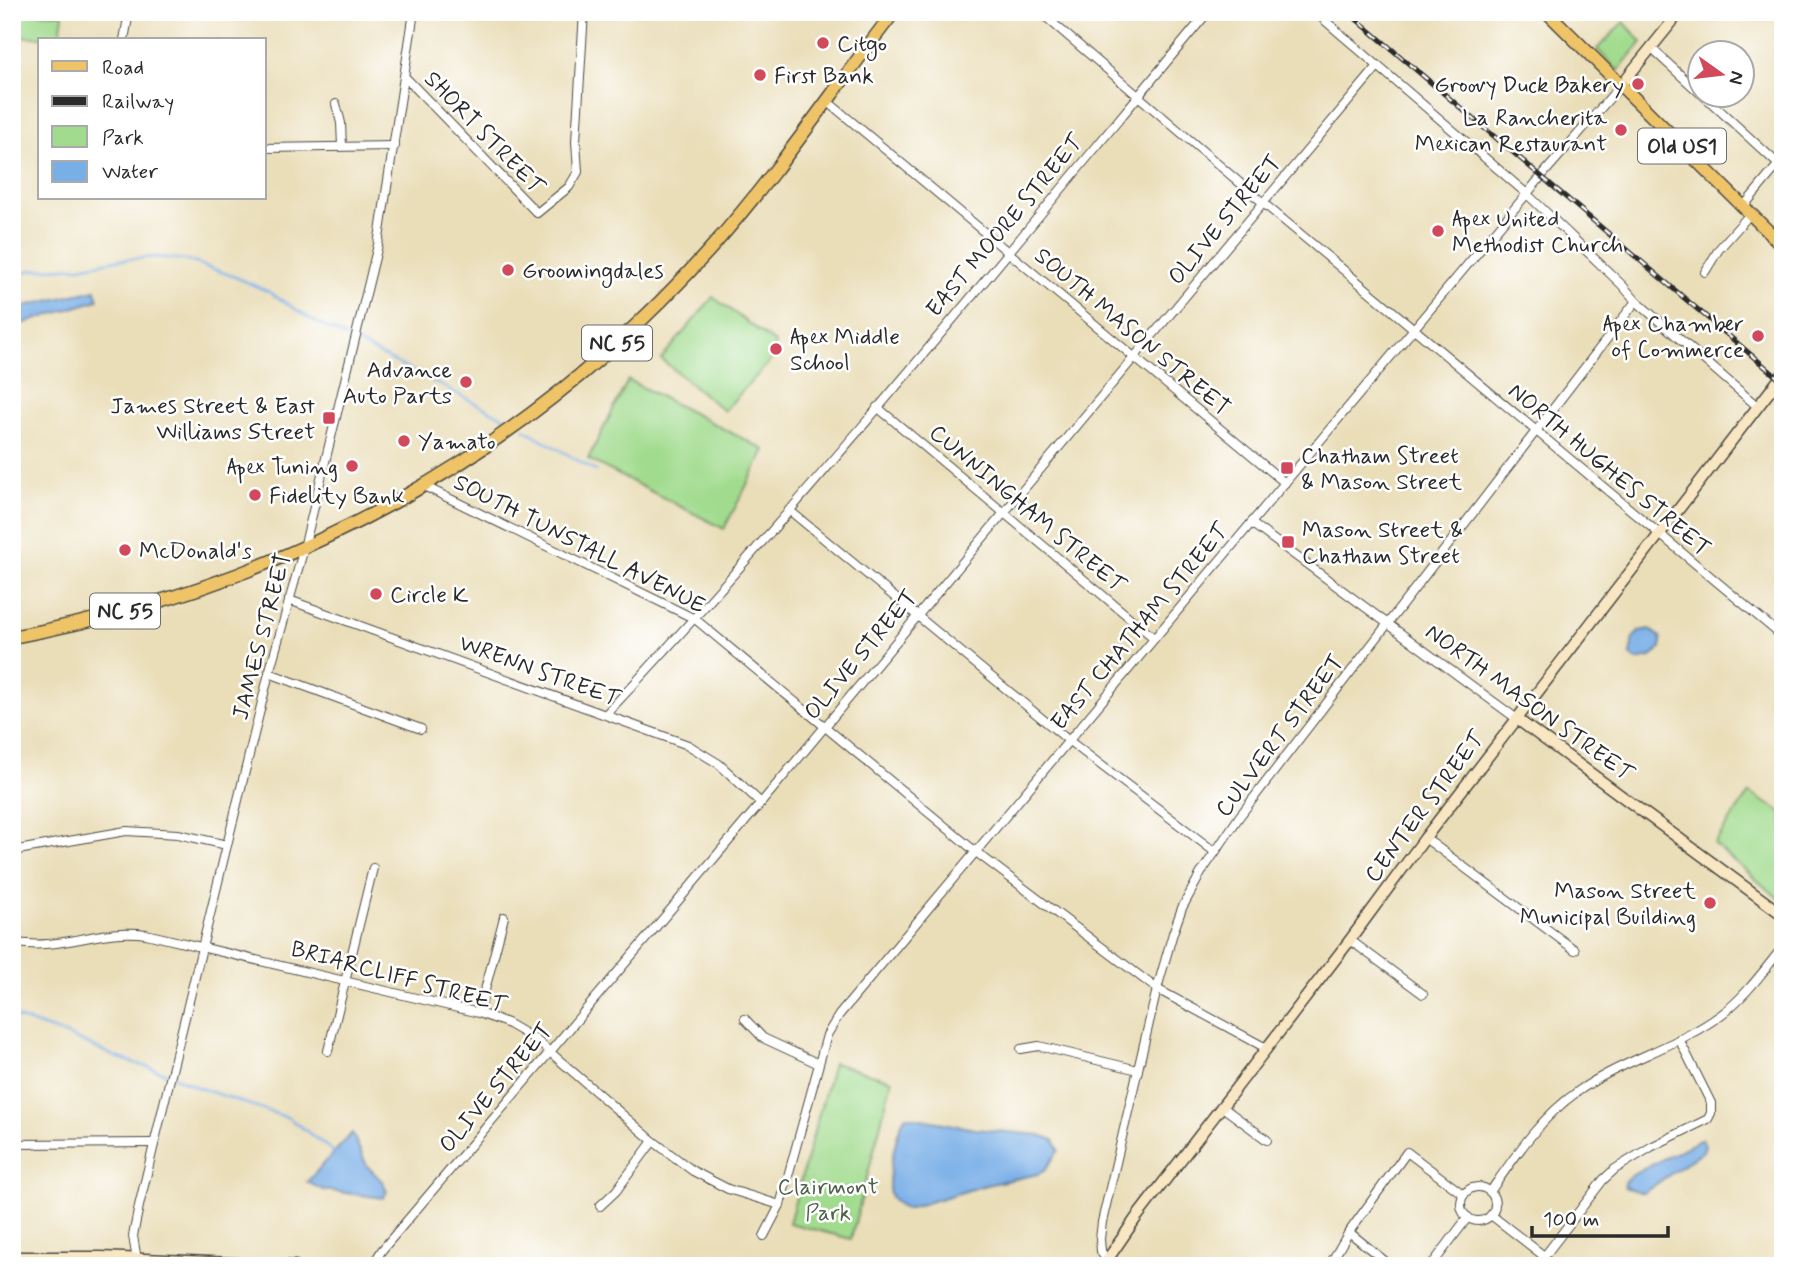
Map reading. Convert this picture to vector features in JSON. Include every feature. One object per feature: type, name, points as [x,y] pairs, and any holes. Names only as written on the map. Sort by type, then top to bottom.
[{"type":"main road","name":"NC 55","points":[[12,637],[142,607],[226,580],[368,518],[488,445],[601,358],[645,317],[717,241],[894,12]]},
{"type":"main road","points":[[1547,12],[1620,85],[1680,12]]},
{"type":"main road","name":"Old US1","points":[[1620,85],[1783,246]]},
{"type":"main road","name":"CENTER STREET","points":[[1104,1263],[1425,838],[1783,374]]},
{"type":"main road","name":"NORTH MASON STREET","points":[[1517,719],[1783,915]]},
{"type":"main road","points":[[12,1257],[295,1266]]},
{"type":"street","points":[[124,38],[129,12]]},
{"type":"street","name":"JAMES STREET","points":[[138,1262],[133,1236],[154,1143],[269,673],[304,548],[378,245],[414,12]]},
{"type":"street","name":"SHORT STREET","points":[[405,77],[537,213],[569,187],[578,172],[576,141],[584,12]]},
{"type":"street","name":"NORTH HUGHES STREET","points":[[1040,12],[1535,432],[1783,637]]},
{"type":"street","name":"EAST MOORE STREET","points":[[606,714],[695,618],[789,510],[1208,12]]},
{"type":"street","points":[[1315,12],[1527,194],[1636,301],[1757,406]]},
{"type":"street","points":[[1651,48],[1686,80]]},
{"type":"street","name":"OLIVE STREET","points":[[372,1266],[389,1241],[761,803],[1378,66]]},
{"type":"street","name":"EAST CHATHAM STREET","points":[[765,1236],[780,1205],[827,1035],[839,1015],[1620,85]]},
{"type":"street","name":"SOUTH MASON STREET","points":[[827,101],[1285,483]]},
{"type":"street","points":[[337,104],[342,146]]},
{"type":"street","points":[[1705,272],[1780,161],[1718,108]]},
{"type":"street","points":[[266,148],[395,146]]},
{"type":"street","name":"CULVERT STREET","points":[[1104,1263],[1100,1239],[1102,1222],[1157,989],[1178,919],[1215,852],[1636,301]]},
{"type":"street","name":"CUNNINGHAM STREET","points":[[877,407],[1154,638]]},
{"type":"street","name":"SOUTH TUNSTALL AVENUE","points":[[424,486],[695,618],[976,852],[1157,989],[1266,1048]]},
{"type":"street","points":[[789,510],[1068,740],[1215,852]]},
{"type":"street","name":"NORTH MASON STREET","points":[[1251,523],[1517,719]]},
{"type":"street","name":"WRENN STREET","points":[[289,600],[688,745],[705,753],[761,803]]},
{"type":"street","points":[[269,673],[421,729]]},
{"type":"street","points":[[12,851],[125,831],[178,834],[227,845]]},
{"type":"street","points":[[1425,838],[1575,950]]},
{"type":"street","points":[[328,1051],[373,868]]},
{"type":"street","points":[[479,1013],[504,917]]},
{"type":"street","name":"BRIARCLIFF STREET","points":[[12,942],[45,946],[116,932],[130,932],[204,946],[479,1013],[507,1023],[550,1051],[653,1141],[703,1178],[728,1189],[780,1205]]},
{"type":"street","points":[[1350,940],[1423,994]]},
{"type":"street","points":[[1490,1192],[1532,1134],[1560,1105],[1591,1083],[1724,1013],[1783,947]]},
{"type":"street","points":[[745,1019],[763,1038],[819,1065]]},
{"type":"street","points":[[1537,1266],[1615,1169],[1651,1147],[1708,1119],[1711,1103],[1679,1039]]},
{"type":"street","points":[[1021,1049],[1039,1046],[1138,1070]]},
{"type":"street","points":[[1221,1106],[1266,1140]]},
{"type":"street","points":[[600,1206],[616,1191],[653,1141]]},
{"type":"street","points":[[12,1144],[154,1143]]},
{"type":"street","points":[[1329,1266],[1349,1232],[1407,1152],[1464,1195]]},
{"type":"street","points":[[1476,1187],[1490,1192],[1495,1206],[1491,1215],[1482,1220],[1468,1217],[1461,1204],[1464,1195],[1476,1187]]},
{"type":"street","points":[[1491,1215],[1545,1256]]},
{"type":"street","points":[[1431,1266],[1468,1217]]},
{"type":"street","points":[[1349,1232],[1391,1266]]},
{"type":"green space","points":[[12,12],[63,14],[60,37],[12,37]]},
{"type":"green space","points":[[1624,22],[1642,42],[1618,71],[1597,49]]},
{"type":"green space","points":[[713,297],[775,343],[776,355],[724,411],[661,359]]},
{"type":"green space","points":[[628,380],[765,450],[724,529],[588,459]]},
{"type":"green space","points":[[1749,793],[1783,813],[1783,902],[1714,844]]},
{"type":"green space","name":"Clairmont Park","points":[[833,1063],[892,1080],[851,1239],[789,1223]]},
{"type":"water","points":[[96,290],[98,300],[12,327],[12,309]]},
{"type":"water","points":[[1649,629],[1661,638],[1661,648],[1651,657],[1637,660],[1630,655],[1633,638],[1640,631]]},
{"type":"water","points":[[906,1116],[975,1129],[1040,1135],[1054,1140],[1059,1150],[1045,1170],[1038,1174],[986,1185],[906,1209],[892,1199],[889,1187],[896,1142]]},
{"type":"water","points":[[352,1133],[367,1166],[383,1182],[387,1192],[383,1198],[323,1190],[307,1182]]},
{"type":"water","points":[[1702,1139],[1705,1146],[1703,1151],[1643,1193],[1624,1187],[1624,1182],[1634,1174]]},
{"type":"waterway","points":[[12,276],[32,270],[80,267],[117,260],[155,257],[187,260],[269,292],[312,320],[509,420]]},
{"type":"waterway","points":[[524,429],[596,471]]},
{"type":"waterway","points":[[12,1016],[67,1035],[116,1057],[169,1074],[194,1086],[289,1118],[335,1153]]},
{"type":"railway","points":[[1348,12],[1783,382]]},
{"type":"place","name":"Citgo","points":[[823,43]]},
{"type":"place","name":"First Bank","points":[[760,75]]},
{"type":"place","name":"Groovy Duck Bakery","points":[[1638,84]]},
{"type":"place","name":"La Rancherita Mexican Restaurant","points":[[1621,130]]},
{"type":"place","name":"Apex United Methodist Church","points":[[1438,231]]},
{"type":"place","name":"Groomingdales","points":[[508,270]]},
{"type":"place","name":"Apex Chamber of Commerce","points":[[1758,336]]},
{"type":"place","name":"Apex Middle School","points":[[776,349]]},
{"type":"place","name":"Advance Auto Parts","points":[[466,382]]},
{"type":"place","name":"James Street & East Williams Street","points":[[329,418]]},
{"type":"place","name":"Yamato","points":[[404,441]]},
{"type":"place","name":"Apex Tuning","points":[[352,466]]},
{"type":"place","name":"Chatham Street & Mason Street","points":[[1287,468]]},
{"type":"place","name":"Fidelity Bank","points":[[255,495]]},
{"type":"place","name":"Mason Street & Chatham Street","points":[[1288,542]]},
{"type":"place","name":"McDonald's","points":[[125,550]]},
{"type":"place","name":"Circle K","points":[[376,594]]},
{"type":"place","name":"Mason Street Municipal Building","points":[[1710,903]]}]
